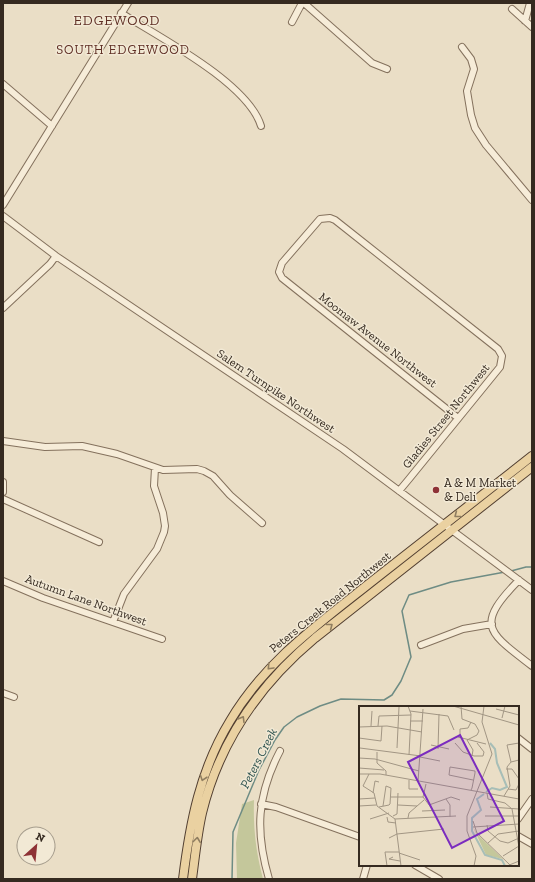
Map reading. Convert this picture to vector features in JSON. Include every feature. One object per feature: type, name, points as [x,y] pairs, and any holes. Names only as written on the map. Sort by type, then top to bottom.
[{"type":"main road","name":"Peters Creek Road Northwest","points":[[183,879],[190,824],[205,772],[224,731],[251,690],[271,666],[300,638],[532,456]]},
{"type":"main road","name":"Peters Creek Road Northwest","points":[[192,879],[198,834],[209,789],[230,738],[255,699],[279,670],[298,652],[532,467]]},
{"type":"street","points":[[292,22],[303,3],[372,63],[387,69]]},
{"type":"street","points":[[525,21],[530,3]]},
{"type":"street","points":[[3,204],[121,13],[125,4]]},
{"type":"street","points":[[512,9],[532,27]]},
{"type":"street","points":[[121,13],[227,81],[253,110],[261,126]]},
{"type":"street","points":[[462,47],[471,59],[474,69],[468,87],[470,109],[478,133],[532,200]]},
{"type":"street","points":[[3,84],[52,126]]},
{"type":"street","name":"Salem Turnpike Northwest","points":[[3,216],[56,256],[343,450],[532,590]]},
{"type":"street","name":"Gladies Street Northwest","points":[[284,279],[279,272],[280,265],[320,219],[333,219],[498,349],[502,358],[500,367],[399,491]]},
{"type":"street","points":[[3,308],[50,264],[56,256]]},
{"type":"street","name":"Moomaw Avenue Northwest","points":[[284,279],[458,418]]},
{"type":"street","points":[[3,442],[45,448],[75,446],[93,448],[155,468],[171,471],[197,469],[207,472],[230,495],[262,523]]},
{"type":"street","points":[[113,622],[122,597],[157,549],[164,532],[165,526],[163,514],[154,486],[155,468]]},
{"type":"street","points":[[3,482],[3,492]]},
{"type":"street","points":[[3,499],[99,542]]},
{"type":"street","points":[[518,579],[496,607],[492,624],[495,634],[501,641],[532,666]]},
{"type":"street","name":"Autumn Lane Northwest","points":[[3,581],[43,598],[162,639]]},
{"type":"street","points":[[421,645],[463,629],[492,624]]},
{"type":"street","points":[[3,693],[14,697]]},
{"type":"street","points":[[519,739],[532,749]]},
{"type":"street","points":[[269,879],[261,842],[261,804],[269,775],[280,751]]},
{"type":"street","points":[[519,818],[532,799]]},
{"type":"street","points":[[261,804],[276,807],[359,837]]},
{"type":"street","points":[[519,837],[532,844]]},
{"type":"street","points":[[363,879],[367,866]]},
{"type":"street","points":[[417,866],[439,879]]},
{"type":"green space","points":[[254,800],[254,820],[258,859],[263,879],[237,879],[236,843],[242,804]]},
{"type":"waterway","name":"Peters Creek","points":[[511,571],[532,567]]},
{"type":"waterway","name":"Peters Creek","points":[[232,879],[233,832],[259,770],[275,740],[284,727],[297,717],[320,706],[341,699],[384,700],[392,695],[401,681],[411,657],[402,611],[409,595],[451,582],[505,572]]},
{"type":"place","name":"A & M Market & Deli","points":[[436,490]]},
{"type":"district","name":"EDGEWOOD","points":[[117,20]]},
{"type":"district","name":"SOUTH EDGEWOOD","points":[[123,49]]}]
